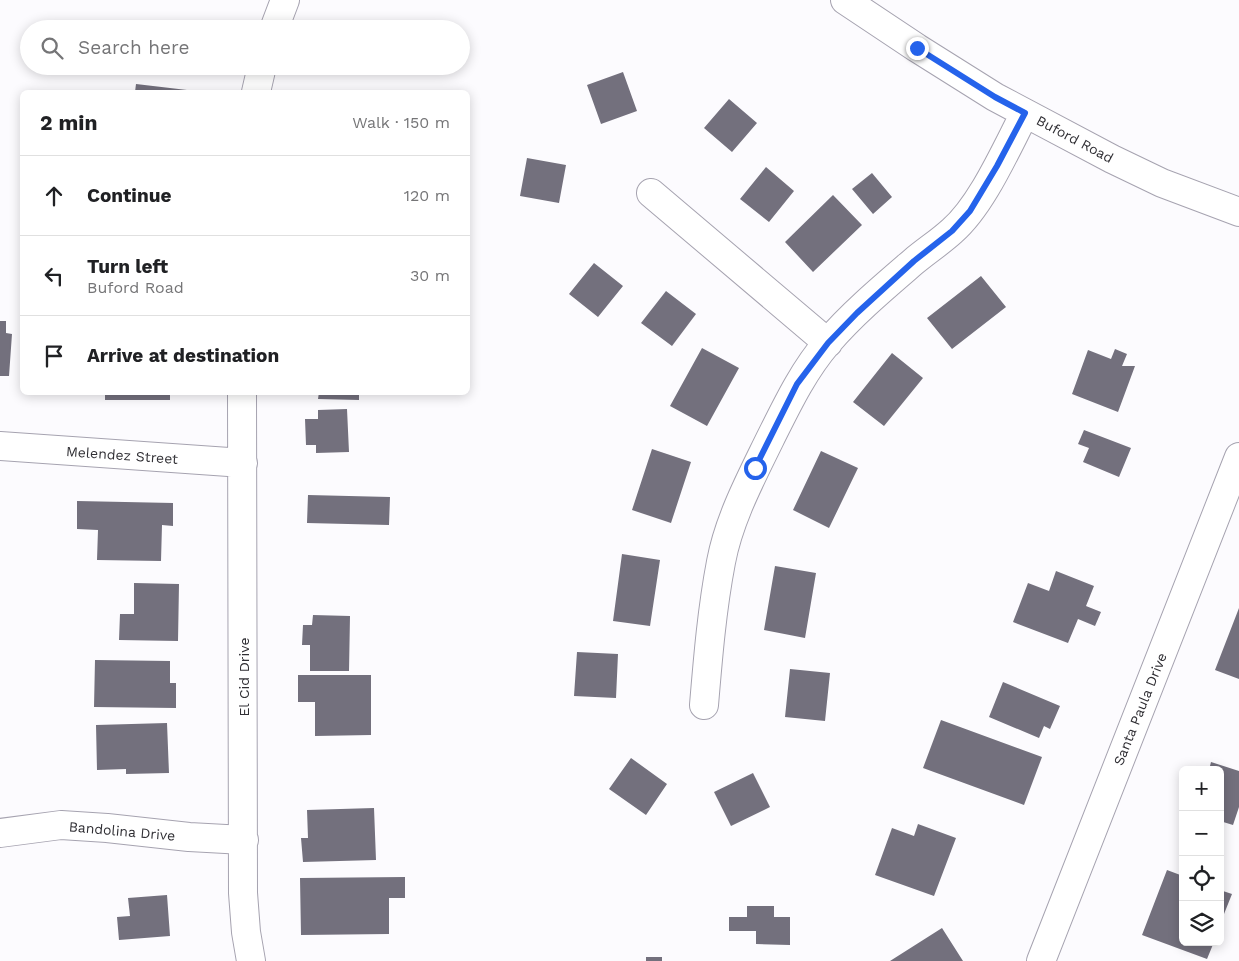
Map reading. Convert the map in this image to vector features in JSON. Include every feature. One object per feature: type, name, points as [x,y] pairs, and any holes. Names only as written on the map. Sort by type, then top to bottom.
[{"type":"street","points":[[277,20],[284,0]]},
{"type":"street","name":"Buford Road","points":[[845,0],[995,97],[1112,159],[1162,183],[1239,212]]},
{"type":"street","points":[[256,90],[260,75]]},
{"type":"street","points":[[704,705],[721,561],[734,520],[755,468],[797,384],[828,343],[857,313],[914,261],[952,231],[970,211],[997,166],[1025,113]]},
{"type":"street","points":[[651,192],[828,343]]},
{"type":"street","name":"El Cid Drive","points":[[242,395],[244,463],[243,894],[246,932],[251,961]]},
{"type":"street","name":"Melendez Street","points":[[0,446],[244,463]]},
{"type":"street","name":"Santa Paula Drive","points":[[1041,961],[1239,457]]},
{"type":"street","name":"Bandolina Drive","points":[[0,833],[60,825],[107,828],[189,838],[244,840]]},
{"type":"building","points":[[623,72],[637,111],[601,124],[587,85]]},
{"type":"building","points":[[136,84],[187,90],[135,90]]},
{"type":"building","points":[[729,99],[757,123],[732,152],[704,128]]},
{"type":"building","points":[[527,158],[566,165],[559,203],[520,196]]},
{"type":"building","points":[[766,167],[794,191],[769,222],[740,199]]},
{"type":"building","points":[[872,173],[892,197],[873,214],[852,189]]},
{"type":"building","points":[[833,195],[862,225],[813,272],[785,242]]},
{"type":"building","points":[[594,263],[623,286],[598,317],[569,294]]},
{"type":"building","points":[[981,276],[1006,307],[952,349],[927,318]]},
{"type":"building","points":[[666,291],[696,314],[672,346],[641,323]]},
{"type":"building","points":[[0,321],[6,321],[6,333],[12,334],[9,376],[0,376]]},
{"type":"building","points":[[702,348],[739,368],[707,426],[670,406]]},
{"type":"building","points":[[1115,349],[1127,354],[1122,366],[1135,366],[1118,412],[1072,394],[1088,350],[1111,359]]},
{"type":"building","points":[[892,353],[923,378],[884,426],[853,402]]},
{"type":"building","points":[[105,395],[170,395],[170,400],[105,400]]},
{"type":"building","points":[[319,395],[359,395],[359,400],[318,399]]},
{"type":"building","points":[[347,409],[349,452],[316,453],[316,445],[306,445],[305,419],[318,419],[318,410]]},
{"type":"building","points":[[1084,430],[1131,448],[1119,477],[1083,462],[1089,448],[1078,444]]},
{"type":"building","points":[[652,449],[691,462],[671,523],[632,510]]},
{"type":"building","points":[[821,451],[858,468],[829,528],[793,510]]},
{"type":"building","points":[[308,495],[390,497],[389,525],[307,523]]},
{"type":"building","points":[[77,501],[173,503],[173,526],[162,525],[161,561],[97,560],[98,530],[77,529]]},
{"type":"building","points":[[622,554],[660,560],[650,626],[613,621]]},
{"type":"building","points":[[775,566],[816,573],[805,638],[764,630]]},
{"type":"building","points":[[1056,571],[1094,586],[1086,606],[1101,612],[1095,626],[1078,619],[1068,643],[1013,622],[1028,583],[1049,591]]},
{"type":"building","points":[[134,583],[179,584],[178,641],[119,640],[120,614],[134,614]]},
{"type":"building","points":[[1239,608],[1239,679],[1215,670]]},
{"type":"building","points":[[313,615],[350,616],[349,671],[310,671],[310,645],[302,645],[303,625],[312,625]]},
{"type":"building","points":[[577,652],[618,654],[616,698],[574,696]]},
{"type":"building","points":[[95,660],[170,661],[170,683],[176,683],[176,708],[94,707]]},
{"type":"building","points":[[790,669],[830,673],[825,721],[785,717]]},
{"type":"building","points":[[298,675],[371,675],[371,735],[315,736],[315,702],[298,702]]},
{"type":"building","points":[[1003,682],[1060,706],[1050,729],[1044,726],[1039,738],[989,717]]},
{"type":"building","points":[[941,720],[1042,757],[1024,805],[923,768]]},
{"type":"building","points":[[167,723],[169,773],[126,774],[126,769],[97,770],[96,725]]},
{"type":"building","points":[[631,758],[667,784],[646,815],[609,789]]},
{"type":"building","points":[[1211,762],[1223,766],[1210,766]]},
{"type":"building","points":[[1224,766],[1239,771],[1239,807],[1233,825],[1224,822]]},
{"type":"building","points":[[753,773],[770,807],[731,826],[714,792]]},
{"type":"building","points":[[374,808],[376,860],[303,862],[301,838],[308,838],[307,810]]},
{"type":"building","points":[[918,824],[956,838],[934,896],[875,875],[892,828],[914,836]]},
{"type":"building","points":[[1167,870],[1179,874],[1179,946],[1212,946],[1207,959],[1142,935]]},
{"type":"building","points":[[405,877],[405,898],[389,898],[389,934],[301,935],[300,878]]},
{"type":"building","points":[[1224,891],[1232,894],[1224,914]]},
{"type":"building","points":[[167,895],[170,936],[119,940],[117,917],[130,916],[128,898]]},
{"type":"building","points":[[747,906],[774,906],[774,917],[790,917],[790,945],[756,944],[756,931],[729,931],[729,917],[747,917]]},
{"type":"building","points":[[942,928],[963,961],[890,961]]},
{"type":"building","points":[[646,957],[662,957],[662,961],[646,961]]},
{"type":"route","points":[[755,468],[797,384],[828,343],[857,313],[914,261],[952,231],[970,211],[997,166],[1025,113],[995,97],[917,48]]}]
